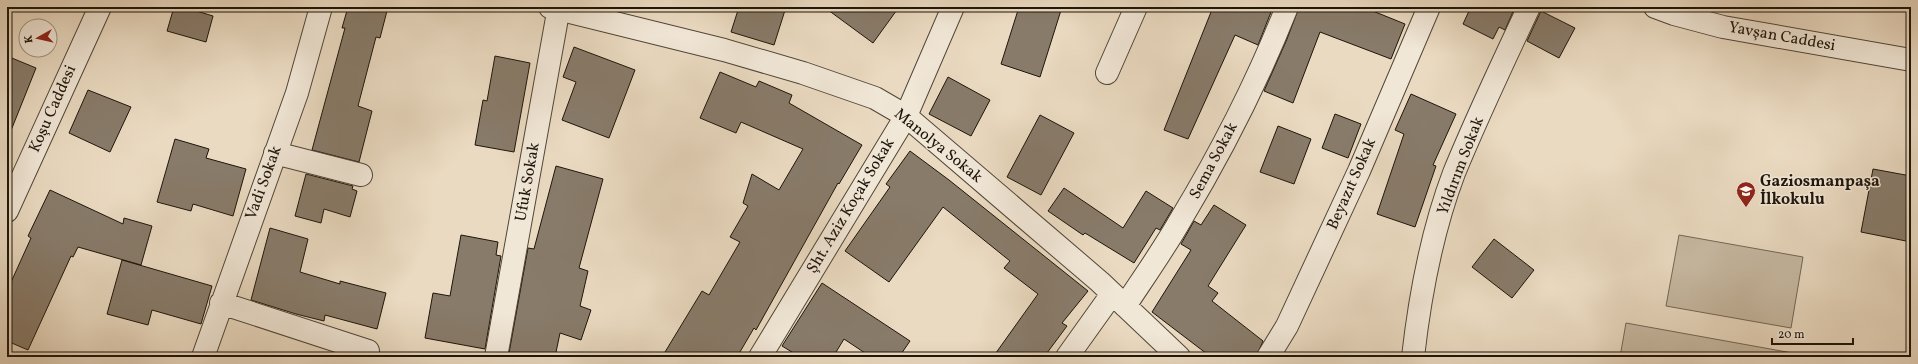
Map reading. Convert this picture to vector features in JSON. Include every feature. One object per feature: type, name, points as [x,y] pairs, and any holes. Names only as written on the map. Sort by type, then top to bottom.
[{"type":"street","name":"Koşu Caddesi","points":[[7,211],[100,7]]},
{"type":"street","name":"Vadi Sokak","points":[[203,357],[297,93],[321,7]]},
{"type":"street","name":"Şht. Aziz Koçak Sokak","points":[[760,357],[906,116],[953,7]]},
{"type":"street","points":[[1107,73],[1136,7]]},
{"type":"street","name":"Sema Sokak","points":[[1067,357],[1119,300],[1181,220],[1226,140],[1271,48],[1287,7]]},
{"type":"street","name":"Beyazıt Sokak","points":[[1268,357],[1287,326],[1359,171],[1429,7]]},
{"type":"street","name":"Yıldırım Sokak","points":[[1413,357],[1419,307],[1439,223],[1454,174],[1529,7]]},
{"type":"street","name":"Yavşan Caddesi","points":[[1655,7],[1674,14],[1723,26],[1911,60]]},
{"type":"street","name":"Manolya Sokak","points":[[556,8],[724,50],[803,73],[875,98],[906,116],[1119,300],[1179,357]]},
{"type":"street","name":"Ufuk Sokak","points":[[496,357],[556,8]]},
{"type":"street","points":[[275,153],[361,175]]},
{"type":"street","points":[[221,304],[368,350]]},
{"type":"shaded area","points":[[1679,235],[1803,257],[1791,328],[1666,306]]},
{"type":"shaded area","points":[[1626,323],[1809,356],[1620,357]]},
{"type":"building","points":[[174,7],[183,7],[213,16],[206,42],[167,31]]},
{"type":"building","points":[[348,7],[388,7],[380,38],[376,37],[358,106],[372,111],[359,162],[312,150],[345,28],[342,28]]},
{"type":"building","points":[[739,7],[786,7],[774,45],[731,32]]},
{"type":"building","points":[[824,7],[899,7],[873,43]]},
{"type":"building","points":[[1019,7],[1062,7],[1040,77],[1001,64]]},
{"type":"building","points":[[1213,7],[1273,7],[1258,45],[1235,35],[1188,139],[1164,130]]},
{"type":"building","points":[[1299,7],[1363,7],[1405,24],[1391,59],[1320,32],[1293,103],[1264,91],[1287,39]]},
{"type":"building","points":[[1461,7],[1515,7],[1505,30],[1499,27],[1493,39],[1463,24],[1469,11]]},
{"type":"building","points":[[1541,11],[1575,28],[1559,58],[1527,41]]},
{"type":"building","points":[[574,47],[635,70],[609,138],[562,120],[576,82],[563,77]]},
{"type":"building","points":[[7,56],[36,68],[8,138],[7,138]]},
{"type":"building","points":[[495,56],[530,63],[514,152],[475,145],[483,100],[487,101]]},
{"type":"building","points":[[720,72],[756,87],[759,81],[792,95],[789,103],[862,145],[839,184],[838,183],[756,330],[754,328],[737,357],[662,357],[702,291],[709,295],[740,242],[730,237],[748,206],[743,203],[752,174],[779,190],[803,149],[741,122],[736,133],[700,118]]},
{"type":"building","points":[[948,77],[990,100],[971,136],[929,114]]},
{"type":"building","points":[[88,90],[131,107],[110,152],[69,133]]},
{"type":"building","points":[[1411,94],[1456,114],[1433,165],[1436,166],[1415,227],[1377,214],[1404,134],[1395,130]]},
{"type":"building","points":[[1335,114],[1361,124],[1348,158],[1322,148]]},
{"type":"building","points":[[1040,115],[1074,133],[1041,195],[1007,177]]},
{"type":"building","points":[[1278,126],[1311,139],[1294,184],[1260,172]]},
{"type":"building","points":[[175,139],[209,149],[206,158],[246,169],[233,216],[193,204],[191,211],[157,202]]},
{"type":"building","points":[[910,151],[949,180],[1088,291],[1062,323],[1067,326],[1044,357],[993,357],[1038,294],[1004,268],[1010,261],[943,207],[889,282],[845,251],[890,187],[886,184]]},
{"type":"building","points":[[556,166],[603,179],[579,268],[588,271],[580,306],[591,310],[581,340],[560,333],[555,357],[511,357],[512,354],[509,353],[528,248],[534,249]]},
{"type":"building","points":[[1873,169],[1911,176],[1911,242],[1861,232]]},
{"type":"building","points":[[306,174],[353,186],[352,189],[357,191],[350,217],[324,209],[321,223],[295,216]]},
{"type":"building","points":[[1064,188],[1123,228],[1146,191],[1173,208],[1160,230],[1156,228],[1134,263],[1085,233],[1083,235],[1048,211]]},
{"type":"building","points":[[50,190],[123,224],[124,218],[152,226],[141,265],[78,247],[73,257],[71,256],[28,350],[7,341],[7,291],[31,238],[28,236]]},
{"type":"building","points":[[1214,205],[1246,225],[1208,286],[1218,293],[1212,301],[1263,341],[1256,357],[1211,357],[1152,312],[1191,250],[1181,244],[1194,221],[1201,225]]},
{"type":"building","points":[[270,228],[308,239],[300,272],[340,284],[340,281],[386,293],[377,329],[325,315],[324,321],[251,300]]},
{"type":"building","points":[[461,235],[498,242],[496,255],[501,256],[485,349],[425,338],[433,293],[450,296]]},
{"type":"building","points":[[1494,239],[1534,270],[1512,298],[1472,267]]},
{"type":"building","points":[[122,260],[212,286],[201,324],[152,310],[148,325],[107,314]]},
{"type":"building","points":[[822,283],[910,341],[899,357],[871,357],[844,339],[833,357],[800,357],[782,346]]},
{"type":"place","name":"Gaziosmanpaşa İlkokulu","points":[[1746,208]]}]
